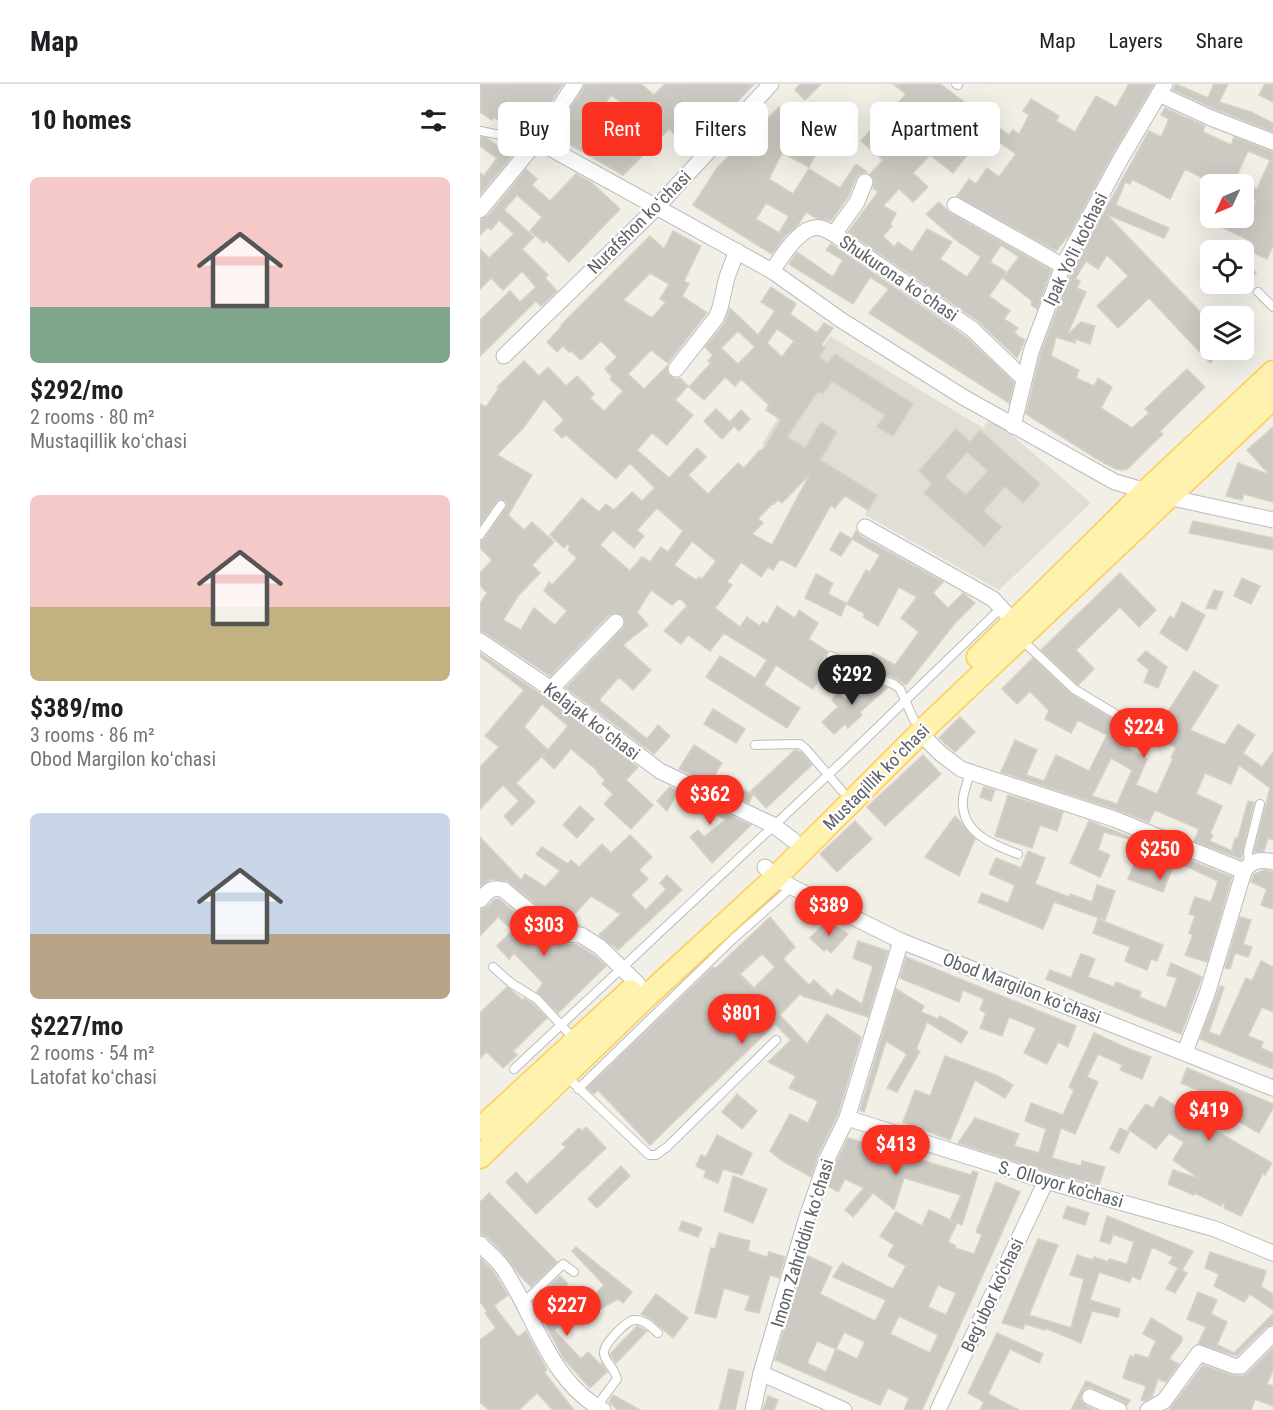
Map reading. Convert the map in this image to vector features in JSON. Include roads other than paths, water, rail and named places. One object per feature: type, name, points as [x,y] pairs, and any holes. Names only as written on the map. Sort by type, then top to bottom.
[{"type":"main road","name":"Mustaqillik koʻchasi","points":[[1157,494],[1273,372]]},
{"type":"main road","name":"Mustaqillik koʻchasi","points":[[480,1129],[569,1033],[630,976],[778,877],[793,840],[835,782],[913,718],[1011,623],[1157,494],[1273,398]]},
{"type":"main road","name":"Mustaqillik koʻchasi","points":[[480,1157],[571,1082],[648,995],[778,877],[913,718]]},
{"type":"street","points":[[563,102],[575,84]]},
{"type":"street","name":"Nurafshon koʻchasi","points":[[504,356],[657,207],[771,84]]},
{"type":"street","points":[[1162,89],[1211,118],[1273,142]]},
{"type":"street","name":"Ipak Yo'li ko'chasi","points":[[1013,426],[1041,322],[1063,266],[1120,160],[1162,89]]},
{"type":"street","points":[[480,210],[525,156]]},
{"type":"street","points":[[556,156],[657,207],[772,271],[851,326],[1013,426],[1115,482],[1157,494],[1273,520]]},
{"type":"street","points":[[834,234],[857,202],[865,182]]},
{"type":"street","points":[[955,205],[1063,266]]},
{"type":"street","name":"Shukurona koʻchasi","points":[[772,271],[791,243],[812,228],[820,228],[834,234],[972,328],[1024,379]]},
{"type":"street","points":[[676,369],[716,318],[737,251]]},
{"type":"street","points":[[865,527],[993,599],[1011,623]]},
{"type":"street","points":[[551,689],[616,622]]},
{"type":"street","name":"Kelajak koʻchasi","points":[[480,641],[551,689],[660,771],[773,825],[793,840]]},
{"type":"street","points":[[913,718],[941,754],[961,769],[1114,819],[1246,867],[1261,860],[1273,862]]},
{"type":"street","points":[[1185,1052],[1207,994],[1246,867]]},
{"type":"street","name":"Obod Margilon koʻchasi","points":[[778,877],[901,941],[1273,1088]]},
{"type":"street","points":[[480,900],[490,889],[504,890],[552,930],[564,934],[580,935],[600,947],[630,976]]},
{"type":"street","name":"Imom Zahriddin koʻchasi","points":[[753,1410],[761,1373],[813,1200],[827,1159],[847,1118],[901,941]]},
{"type":"street","name":"S. Olloyor ko'chasi","points":[[847,1118],[1046,1181],[1215,1229],[1273,1253]]},
{"type":"street","name":"Beg'ubor ko'chasi","points":[[938,1410],[1046,1181]]},
{"type":"street","points":[[480,1244],[501,1266],[524,1303],[546,1349],[572,1386],[600,1408]]},
{"type":"street","points":[[1148,1410],[1164,1401],[1199,1353],[1234,1366],[1241,1366],[1273,1334]]},
{"type":"street","points":[[761,1373],[844,1410]]},
{"type":"street","points":[[1090,1396],[1119,1410]]},
{"type":"lane","points":[[480,131],[498,134]]},
{"type":"lane","points":[[1258,292],[1273,307]]},
{"type":"lane","points":[[480,535],[501,505]]},
{"type":"lane","points":[[831,656],[895,685],[900,689],[913,718],[1011,623],[1074,689],[1117,715]]},
{"type":"lane","points":[[630,976],[773,825],[835,782],[800,744],[755,745]]},
{"type":"lane","points":[[970,772],[963,800],[964,815],[986,842],[1018,854]]},
{"type":"lane","points":[[1246,867],[1260,804]]},
{"type":"lane","points":[[493,967],[521,990],[537,999],[569,1033],[514,1069]]},
{"type":"lane","points":[[571,1082],[649,1155],[656,1155],[667,1147],[776,1040]]},
{"type":"lane","points":[[524,1303],[563,1264],[574,1272]]},
{"type":"lane","points":[[600,1408],[617,1379],[604,1354],[608,1342],[632,1320],[643,1321],[658,1333]]}]
